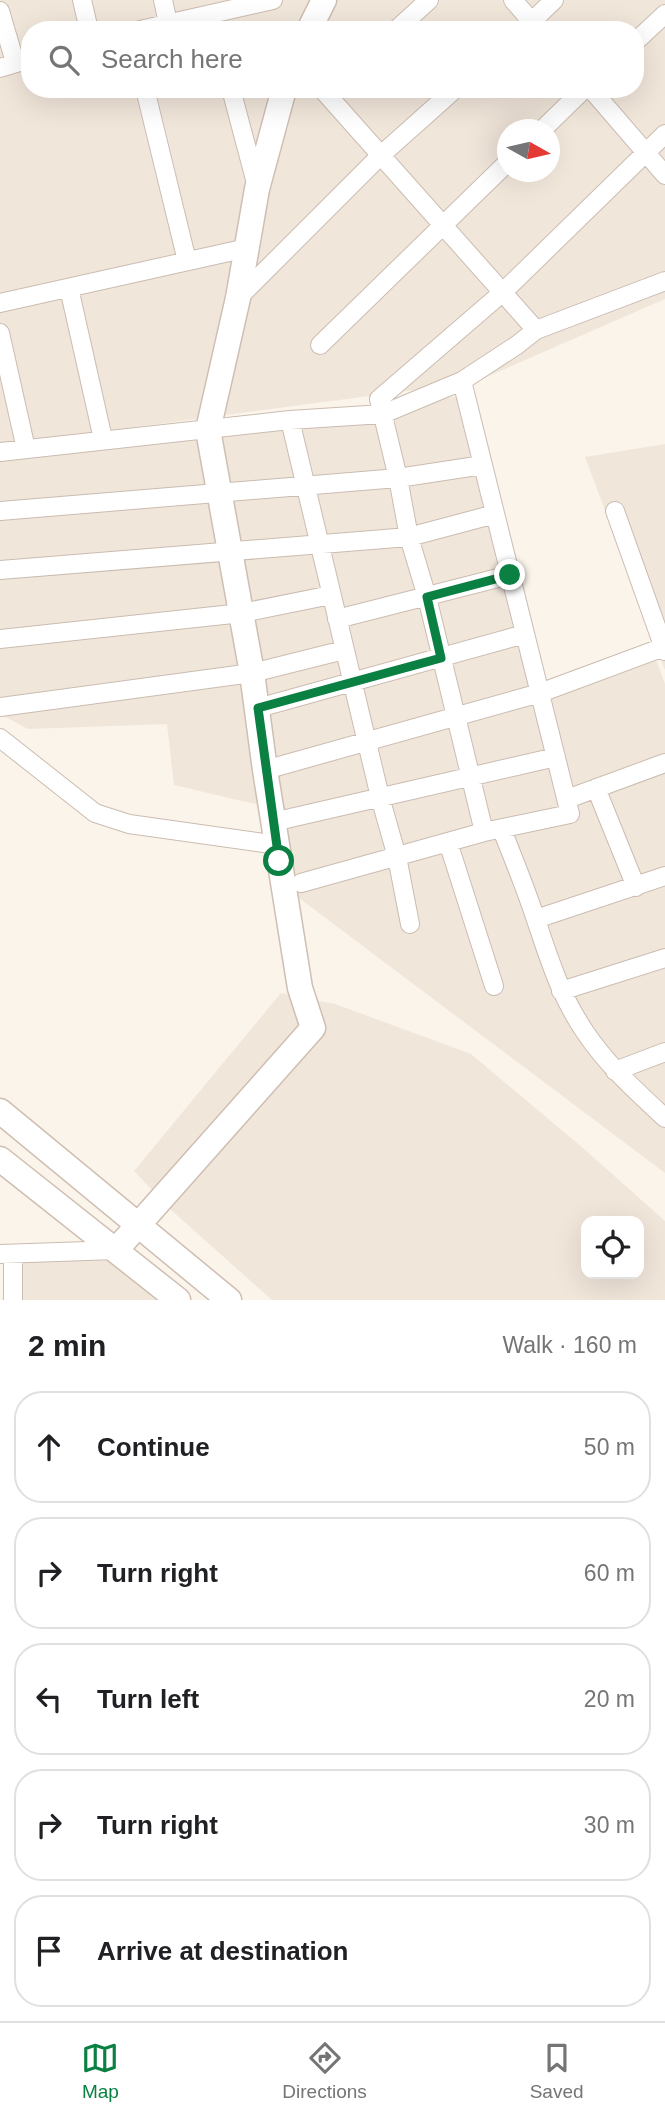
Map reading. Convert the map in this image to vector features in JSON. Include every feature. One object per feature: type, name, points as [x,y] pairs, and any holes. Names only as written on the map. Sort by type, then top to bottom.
[{"type":"street","points":[[82,0],[87,21]]},
{"type":"street","points":[[163,0],[168,21]]},
{"type":"street","points":[[215,21],[251,2],[274,0]]},
{"type":"street","points":[[314,21],[324,0]]},
{"type":"street","points":[[406,21],[429,0]]},
{"type":"street","points":[[513,0],[527,21]]},
{"type":"street","points":[[536,21],[554,0]]},
{"type":"street","points":[[0,11],[15,63]]},
{"type":"street","points":[[644,34],[665,14]]},
{"type":"street","points":[[147,98],[187,261]]},
{"type":"street","points":[[233,98],[257,189]]},
{"type":"street","points":[[13,1300],[6,1254],[116,1250],[313,1028],[299,988],[265,770],[253,673],[208,430],[238,298],[257,189],[282,98]]},
{"type":"street","points":[[332,98],[536,330]]},
{"type":"street","points":[[238,298],[380,156],[446,98]]},
{"type":"street","points":[[553,119],[575,98]]},
{"type":"street","points":[[599,98],[665,175]]},
{"type":"street","points":[[484,832],[427,597],[409,537],[379,399],[503,292],[665,134]]},
{"type":"street","points":[[320,345],[497,172]]},
{"type":"street","points":[[0,303],[247,248]]},
{"type":"street","points":[[0,452],[290,420],[383,414],[462,381],[536,330],[665,281]]},
{"type":"street","points":[[69,288],[103,439]]},
{"type":"street","points":[[0,333],[26,449]]},
{"type":"street","points":[[301,883],[484,832],[570,814],[462,381]]},
{"type":"street","points":[[290,420],[366,741],[397,857],[410,924]]},
{"type":"street","points":[[0,511],[220,495],[398,478],[483,465]]},
{"type":"street","points":[[265,770],[540,693],[664,649],[658,609],[615,511]]},
{"type":"street","points":[[0,570],[409,537],[495,514]]},
{"type":"street","points":[[337,619],[510,575]]},
{"type":"street","points":[[0,639],[242,613],[331,595]]},
{"type":"street","points":[[258,708],[525,634]]},
{"type":"street","points":[[0,707],[253,673],[344,650]]},
{"type":"street","points":[[0,738],[95,813],[130,824],[277,843],[380,797],[556,757]]},
{"type":"street","points":[[566,799],[665,762]]},
{"type":"street","points":[[596,788],[636,887]]},
{"type":"street","points":[[502,830],[561,991],[585,1032],[615,1071],[665,1118]]},
{"type":"street","points":[[448,842],[494,986]]},
{"type":"street","points":[[536,919],[665,876]]},
{"type":"street","points":[[561,991],[665,958]]},
{"type":"street","points":[[615,1071],[665,1052]]},
{"type":"street","points":[[0,1111],[229,1300]]},
{"type":"street","points":[[0,1159],[178,1300]]},
{"type":"shaded area","points":[[0,0],[665,0],[665,299],[475,382],[0,445]]},
{"type":"shaded area","points":[[468,395],[545,685],[653,651],[665,684],[665,1173],[299,898],[272,808],[174,785],[167,724],[28,729],[0,714],[0,456]]},
{"type":"shaded area","points":[[665,444],[665,670],[585,457]]},
{"type":"shaded area","points":[[281,993],[335,1004],[471,1054],[665,1221],[665,1300],[272,1300],[170,1209],[134,1171]]},
{"type":"shaded area","points":[[110,1253],[179,1300],[19,1300],[18,1259]]},
{"type":"route","points":[[279,861],[258,708],[441,658],[427,597],[510,575]]}]
